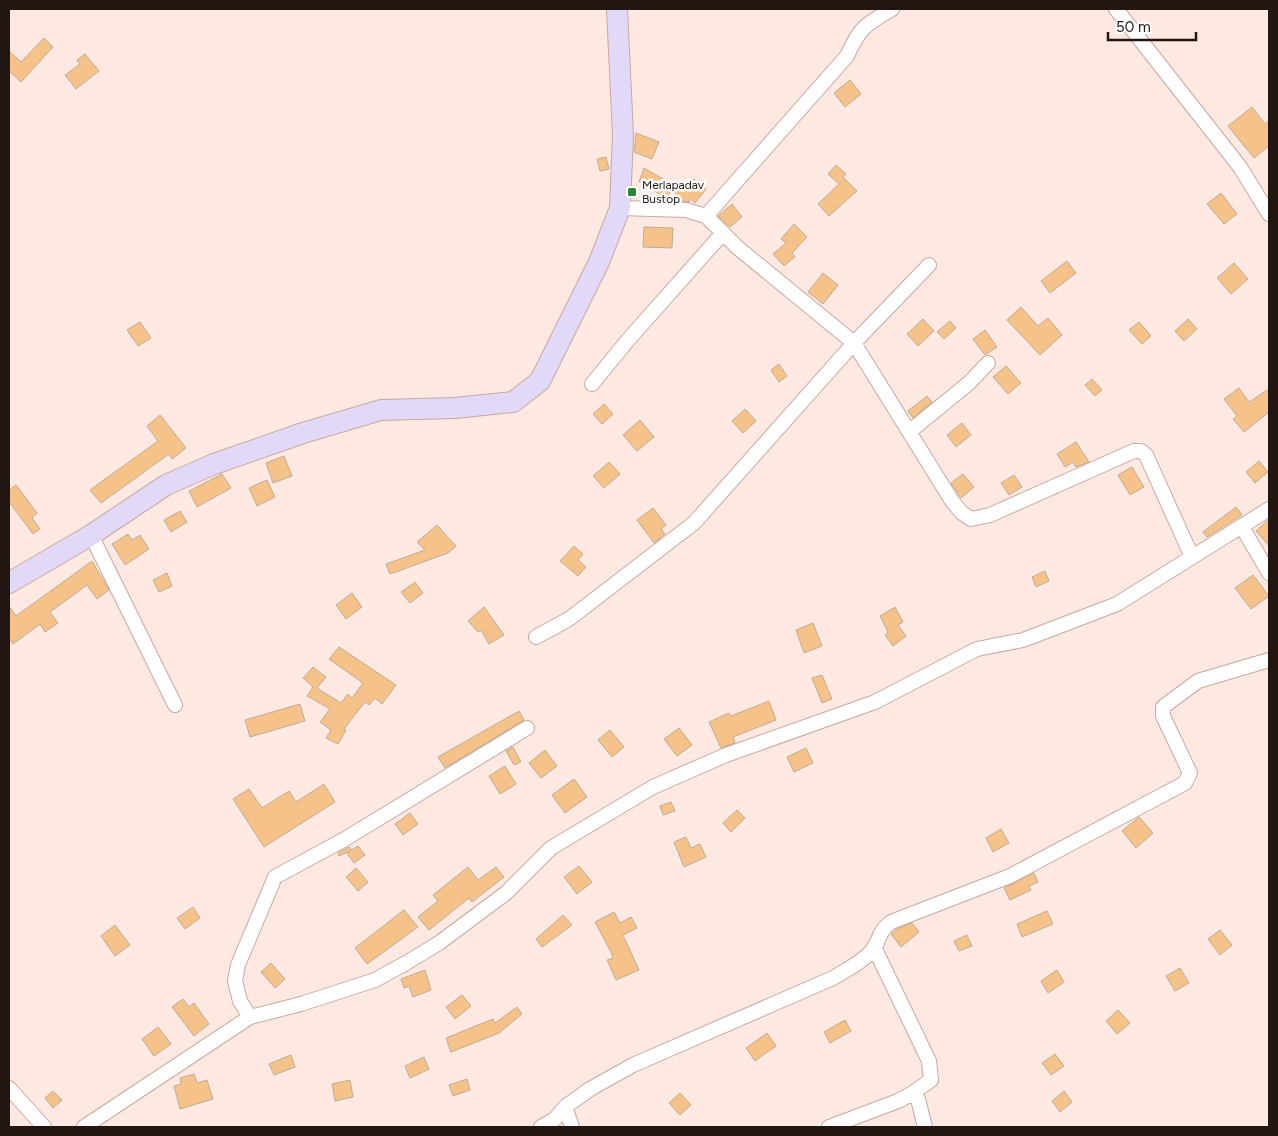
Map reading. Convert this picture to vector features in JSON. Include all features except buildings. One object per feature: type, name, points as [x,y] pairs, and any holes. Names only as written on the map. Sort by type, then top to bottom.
[{"type":"main road","points":[[9,584],[91,535],[166,485],[214,464],[303,433],[381,410],[455,408],[513,402],[540,381],[599,262],[620,208],[623,134],[617,9]]},
{"type":"street","points":[[706,216],[847,56],[857,33],[866,24],[892,9]]},
{"type":"street","points":[[1116,9],[1240,167],[1269,214]]},
{"type":"street","points":[[620,208],[686,210],[706,216],[723,233],[854,343],[952,501],[962,513],[972,518],[990,515],[1134,451],[1141,451],[1146,455],[1192,557]]},
{"type":"street","points":[[592,384],[628,340],[723,233]]},
{"type":"street","points":[[536,637],[569,619],[694,523],[854,343],[929,265]]},
{"type":"street","points":[[909,432],[969,383],[988,363]]},
{"type":"street","points":[[84,1127],[250,1017],[301,1004],[375,980],[406,964],[439,944],[506,893],[551,848],[653,787],[726,755],[875,702],[977,649],[1023,640],[1117,604],[1269,509]]},
{"type":"street","points":[[1242,527],[1269,573]]},
{"type":"street","points":[[91,535],[175,704]]},
{"type":"street","points":[[541,1127],[555,1119],[565,1107],[590,1089],[633,1065],[833,978],[860,962],[874,947],[881,930],[891,922],[1010,876],[1185,782],[1190,773],[1163,716],[1163,707],[1198,681],[1269,660]]},
{"type":"street","points":[[250,1017],[240,1001],[235,981],[238,965],[274,877],[345,839],[527,728]]},
{"type":"street","points":[[829,1127],[898,1101],[931,1080],[929,1061],[874,947]]},
{"type":"street","points":[[9,1088],[44,1127]]},
{"type":"street","points":[[911,1094],[918,1099],[925,1127]]},
{"type":"street","points":[[565,1107],[572,1127]]},
{"type":"place","name":"Merlapadav Bustop","points":[[632,192]]}]
